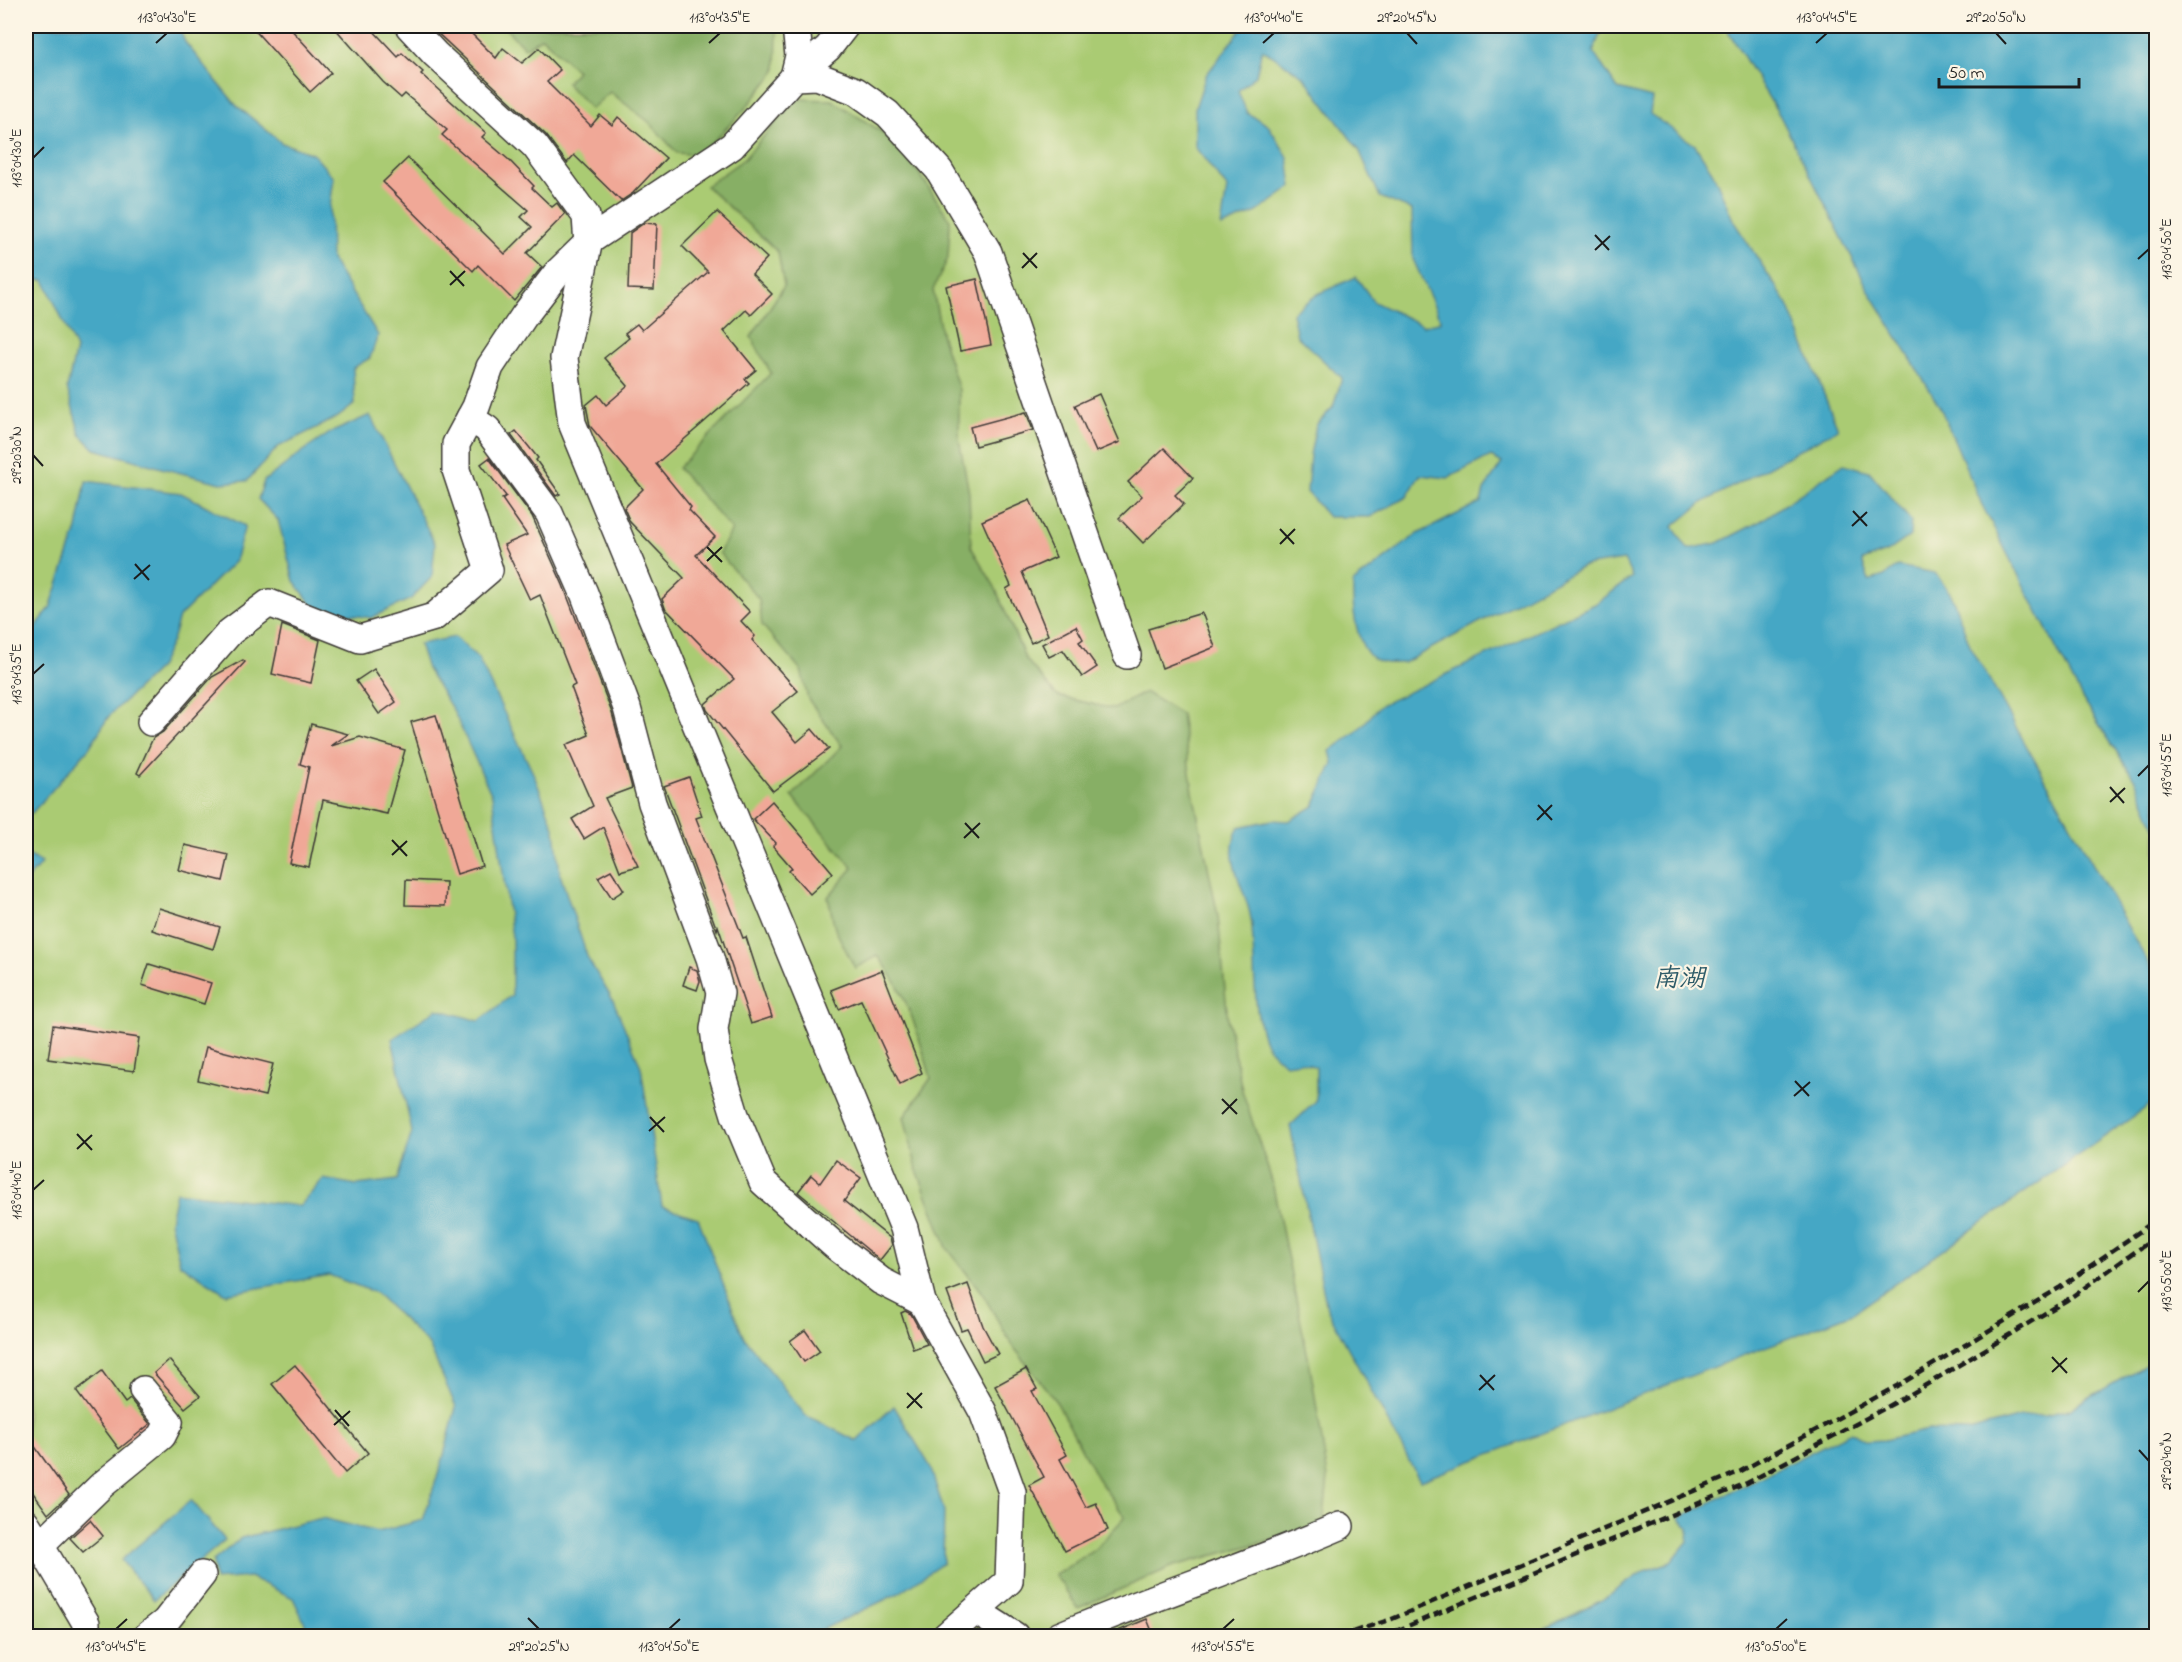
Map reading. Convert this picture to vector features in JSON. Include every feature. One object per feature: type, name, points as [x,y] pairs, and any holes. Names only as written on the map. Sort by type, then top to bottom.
[{"type":"street","points":[[409,26],[435,54],[535,146],[586,216],[588,245],[564,358],[572,423],[904,1228],[922,1302],[983,1412],[1012,1492],[1009,1581],[946,1636]]},
{"type":"street","points":[[794,77],[799,56],[796,26]]},
{"type":"street","points":[[151,722],[230,633],[269,603],[360,639],[434,616],[489,570],[456,470],[456,444],[470,418],[490,367],[524,316],[557,273],[592,239],[732,146],[794,77],[828,48],[845,26]]},
{"type":"street","points":[[794,77],[817,76],[856,91],[888,114],[939,170],[988,252],[1127,655]]},
{"type":"street","points":[[470,418],[487,429],[549,513],[588,604],[627,708],[652,803],[710,958],[720,993],[714,1029],[718,1059],[735,1116],[763,1182],[834,1245],[881,1281],[922,1302]]},
{"type":"street","points":[[86,1636],[86,1623],[33,1534],[102,1485],[162,1436],[169,1422],[143,1390]]},
{"type":"street","points":[[1059,1636],[1258,1561],[1340,1526]]},
{"type":"street","points":[[147,1636],[165,1622],[202,1575]]},
{"type":"street","points":[[975,1611],[1015,1636]]},
{"type":"green space","points":[[26,26],[2156,26],[2156,1636],[26,1636]]},
{"type":"green space","points":[[503,26],[777,26],[776,71],[745,109],[700,155],[677,153],[649,122],[610,92],[591,109],[566,83],[577,71],[542,37],[525,48]]},
{"type":"green space","points":[[796,99],[832,100],[882,132],[919,173],[950,220],[948,258],[933,290],[942,337],[959,390],[959,439],[969,493],[971,547],[995,587],[1025,658],[1057,696],[1114,709],[1145,692],[1181,714],[1193,792],[1218,916],[1228,1021],[1242,1090],[1272,1181],[1311,1372],[1328,1478],[1323,1526],[1174,1566],[1078,1608],[1055,1575],[1094,1550],[1125,1517],[1097,1478],[1057,1403],[1012,1345],[982,1293],[947,1248],[917,1170],[904,1117],[931,1078],[916,1029],[897,984],[878,956],[855,968],[835,929],[828,897],[853,868],[792,796],[842,746],[808,699],[801,670],[762,625],[759,599],[719,553],[732,530],[678,468],[771,373],[751,337],[784,286],[778,252],[706,186],[744,159]]},
{"type":"water","points":[[26,26],[178,26],[185,42],[236,105],[282,143],[313,154],[334,178],[330,207],[331,259],[378,335],[370,358],[353,368],[355,404],[338,417],[278,447],[247,481],[221,483],[165,469],[95,449],[80,434],[67,388],[76,349],[44,280],[26,280]]},
{"type":"water","name":"南湖","points":[[1244,26],[1603,26],[1593,52],[1618,89],[1652,98],[1650,114],[1695,145],[1713,173],[1734,222],[1788,305],[1838,429],[1702,503],[1673,527],[1688,549],[1718,543],[1759,522],[1844,464],[1869,471],[1911,521],[1910,536],[1887,552],[1862,561],[1869,581],[1884,576],[1898,566],[1935,573],[1951,594],[1970,645],[2156,977],[2156,1096],[2154,1102],[1853,1313],[1420,1481],[1327,1309],[1290,1126],[1316,1101],[1316,1067],[1301,1062],[1285,1064],[1268,1047],[1261,1031],[1256,1000],[1251,919],[1236,873],[1234,839],[1239,827],[1272,820],[1289,821],[1314,806],[1333,763],[1330,751],[1357,731],[1381,705],[1597,603],[1632,577],[1624,560],[1584,566],[1404,663],[1381,662],[1372,658],[1366,650],[1357,628],[1353,583],[1416,535],[1481,502],[1484,490],[1502,463],[1491,456],[1448,478],[1420,475],[1407,497],[1370,517],[1328,517],[1307,492],[1310,455],[1316,425],[1333,407],[1342,378],[1297,336],[1292,313],[1318,294],[1356,277],[1374,302],[1424,326],[1441,321],[1413,259],[1412,210],[1380,197],[1359,150],[1304,77],[1262,49],[1256,75],[1238,91],[1247,113],[1268,125],[1288,157],[1292,187],[1257,212],[1221,227],[1227,188],[1195,147],[1195,108],[1206,75]]},
{"type":"water","points":[[1725,26],[2156,26],[2156,829],[2135,780],[2082,698],[1982,505],[1940,407],[1868,289],[1780,116]]},
{"type":"water","points":[[370,415],[435,544],[432,577],[411,599],[371,618],[315,609],[294,581],[278,520],[258,499],[264,481],[302,452],[330,433]]},
{"type":"water","points":[[86,481],[181,493],[245,526],[235,561],[179,617],[172,641],[159,668],[109,716],[89,748],[32,813],[26,812],[26,640],[50,608],[77,529]]},
{"type":"water","points":[[455,637],[478,658],[534,775],[555,830],[560,874],[588,959],[613,1000],[641,1067],[662,1206],[698,1218],[743,1336],[805,1415],[857,1441],[894,1406],[930,1466],[944,1511],[943,1563],[899,1593],[809,1636],[311,1636],[293,1598],[250,1577],[215,1580],[213,1561],[241,1538],[322,1518],[378,1532],[423,1520],[443,1459],[456,1407],[429,1345],[376,1293],[329,1275],[226,1294],[180,1264],[170,1221],[176,1192],[300,1206],[323,1179],[357,1185],[397,1180],[412,1132],[392,1039],[437,1009],[479,1021],[512,995],[512,937],[492,796],[453,710],[427,669],[419,644]]},
{"type":"water","points":[[26,854],[42,863],[26,880]]},
{"type":"water","points":[[2156,1359],[2156,1636],[1532,1636],[1600,1601],[1644,1571],[1671,1562],[1688,1541],[1689,1528],[1679,1518],[1851,1432],[1866,1441],[1884,1440],[1928,1430],[1968,1431],[2021,1417],[2045,1415],[2069,1409]]},
{"type":"water","points":[[191,1500],[225,1540],[154,1600],[121,1560]]},
{"type":"building","points":[[251,26],[288,26],[331,73],[310,92]]},
{"type":"building","points":[[333,26],[369,26],[398,57],[402,53],[423,72],[421,74],[486,133],[482,137],[509,160],[534,186],[532,188],[552,207],[557,203],[565,214],[527,253],[542,267],[514,301],[478,265],[473,271],[383,182],[408,158],[505,254],[532,227],[521,217],[528,210],[442,135],[447,130],[405,94],[401,98],[383,82]]},
{"type":"building","points":[[430,26],[464,26],[496,58],[503,48],[522,63],[539,48],[560,70],[547,82],[591,126],[600,115],[612,125],[618,117],[666,158],[633,193],[621,201],[574,155],[567,163],[546,135]]},
{"type":"building","points":[[717,212],[767,258],[752,274],[772,294],[751,315],[746,310],[724,331],[756,370],[745,379],[749,383],[656,464],[691,507],[689,510],[715,537],[696,555],[750,612],[741,621],[755,636],[752,640],[798,691],[772,712],[797,742],[812,729],[829,749],[773,791],[707,710],[705,704],[734,679],[665,608],[662,599],[684,578],[630,522],[624,508],[643,489],[590,426],[586,405],[598,395],[606,405],[628,386],[604,358],[629,338],[625,333],[637,324],[642,330],[708,272],[682,246]]},
{"type":"building","points":[[644,223],[657,224],[654,290],[628,289],[630,233]]},
{"type":"building","points":[[977,279],[991,345],[960,351],[946,286]]},
{"type":"building","points":[[1099,394],[1120,442],[1096,452],[1075,405]]},
{"type":"building","points":[[1026,412],[1033,430],[975,446],[970,427]]},
{"type":"building","points":[[516,431],[538,458],[536,460],[560,494],[556,496],[511,435]]},
{"type":"building","points":[[1164,448],[1193,478],[1175,495],[1184,504],[1143,543],[1119,518],[1142,496],[1128,482]]},
{"type":"building","points":[[489,458],[532,516],[563,585],[612,713],[632,788],[605,798],[638,866],[620,871],[603,827],[584,839],[572,819],[593,806],[566,745],[589,735],[571,687],[575,685],[540,595],[530,600],[504,545],[527,535],[502,499],[506,496],[481,464]]},
{"type":"building","points":[[1030,500],[1056,557],[1022,572],[1048,635],[1031,643],[1006,589],[1011,586],[982,521]]},
{"type":"building","points":[[1202,613],[1215,647],[1162,668],[1148,629]]},
{"type":"building","points":[[282,625],[320,640],[311,683],[272,674]]},
{"type":"building","points":[[1076,626],[1083,639],[1079,642],[1097,667],[1082,677],[1063,650],[1049,657],[1042,644]]},
{"type":"building","points":[[243,660],[245,662],[140,775],[137,773],[153,738],[163,732],[212,677]]},
{"type":"building","points":[[374,669],[396,702],[379,714],[356,681]]},
{"type":"building","points":[[436,715],[482,866],[457,874],[411,722]]},
{"type":"building","points":[[311,724],[348,734],[331,746],[360,737],[405,750],[387,814],[323,800],[309,867],[289,863],[309,767],[300,764]]},
{"type":"building","points":[[689,777],[702,816],[696,818],[743,938],[746,937],[772,1017],[751,1024],[718,926],[717,930],[664,786]]},
{"type":"building","points":[[772,801],[833,873],[810,894],[789,871],[792,868],[773,846],[776,843],[753,819]]},
{"type":"building","points":[[185,845],[229,855],[223,881],[179,870]]},
{"type":"building","points":[[611,870],[624,890],[612,898],[598,877]]},
{"type":"building","points":[[406,880],[446,882],[445,906],[405,905]]},
{"type":"building","points":[[159,908],[220,927],[213,949],[152,930]]},
{"type":"building","points":[[149,964],[211,983],[204,1004],[142,985]]},
{"type":"building","points":[[689,967],[697,970],[700,981],[697,990],[683,985]]},
{"type":"building","points":[[882,970],[922,1073],[900,1084],[861,1000],[839,1009],[831,990]]},
{"type":"building","points":[[53,1025],[139,1038],[134,1071],[48,1059]]},
{"type":"building","points":[[206,1047],[273,1064],[265,1096],[198,1080]]},
{"type":"building","points":[[836,1160],[861,1178],[844,1201],[890,1238],[892,1245],[880,1260],[798,1192],[811,1175],[820,1183]]},
{"type":"building","points":[[968,1284],[983,1326],[998,1354],[983,1361],[967,1328],[961,1330],[947,1292]]},
{"type":"building","points":[[905,1311],[911,1314],[927,1344],[913,1349],[901,1313]]},
{"type":"building","points":[[805,1330],[820,1351],[804,1362],[790,1341]]},
{"type":"building","points":[[169,1360],[200,1396],[185,1408],[154,1373]]},
{"type":"building","points":[[295,1365],[368,1453],[345,1473],[272,1384]]},
{"type":"building","points":[[1026,1369],[1037,1389],[1032,1391],[1067,1455],[1060,1459],[1086,1507],[1096,1503],[1108,1530],[1065,1551],[1029,1485],[1044,1477],[995,1386]]},
{"type":"building","points":[[102,1371],[125,1403],[130,1399],[150,1424],[119,1449],[76,1391]]},
{"type":"building","points":[[26,1434],[69,1495],[48,1514],[26,1483]]},
{"type":"building","points":[[90,1520],[103,1536],[83,1552],[70,1538]]},
{"type":"building","points":[[1147,1619],[1154,1636],[1106,1636]]},
{"type":"railway","points":[[1340,1636],[1392,1619],[1741,1471],[1904,1382],[2059,1288],[2156,1220]]},
{"type":"railway","points":[[1384,1636],[1747,1483],[1911,1394],[2067,1300],[2156,1237]]}]
